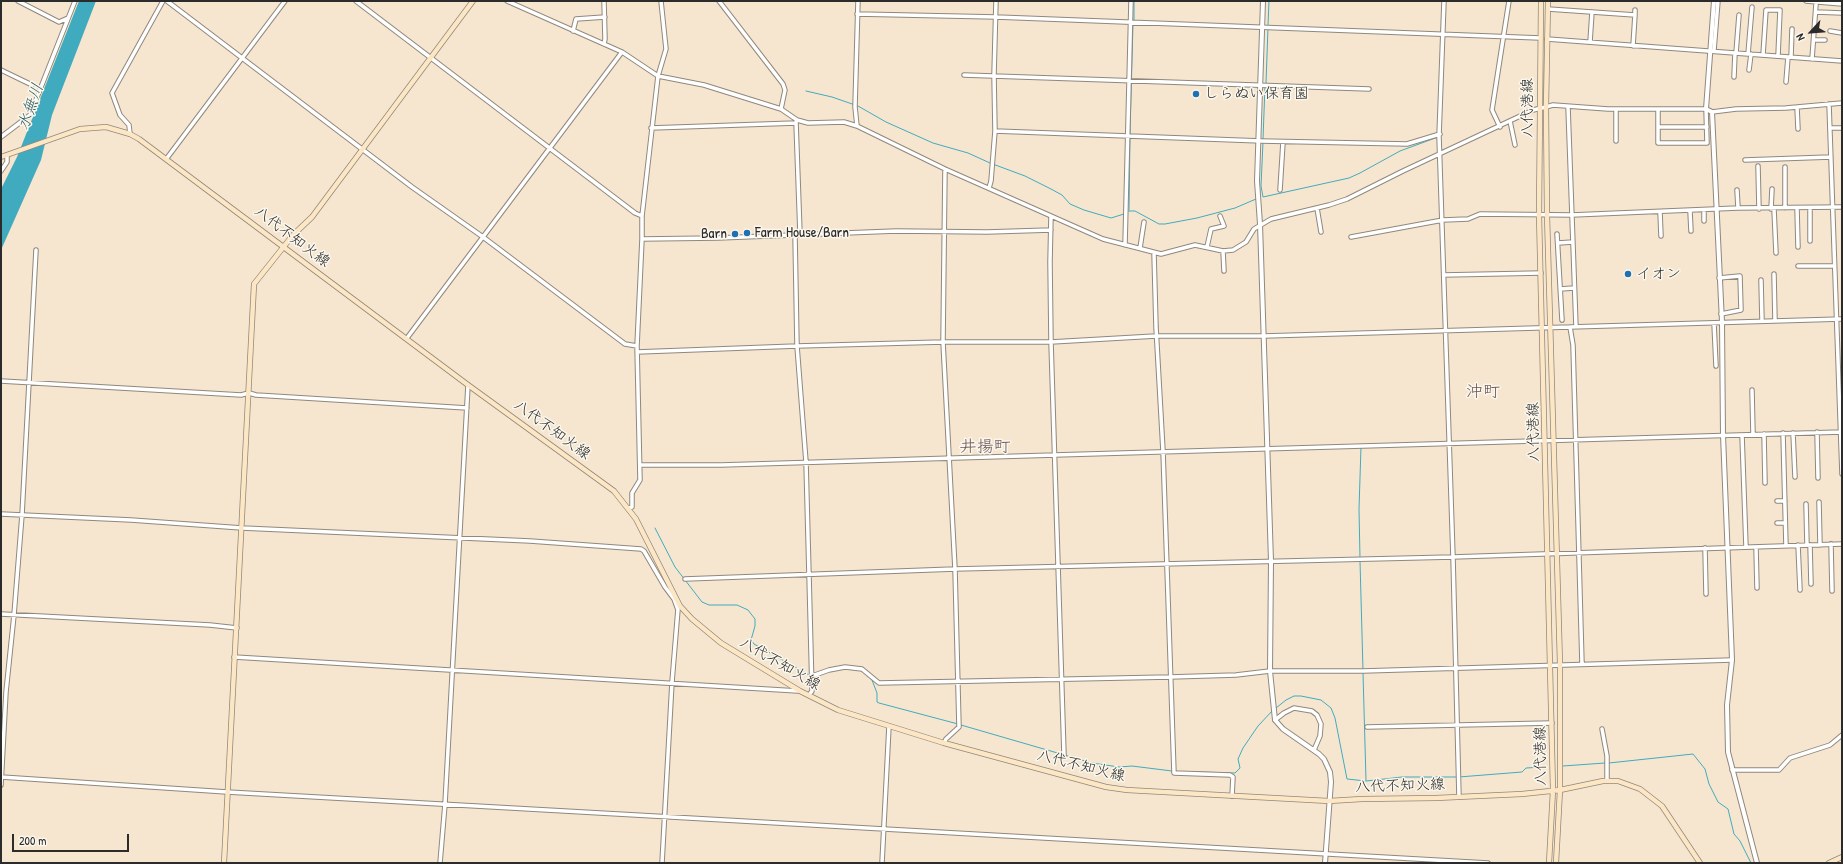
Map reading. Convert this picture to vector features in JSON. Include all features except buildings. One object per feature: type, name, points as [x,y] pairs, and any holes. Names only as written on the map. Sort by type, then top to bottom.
[{"type":"main road","points":[[224,863],[254,284],[285,247],[293,235],[312,217],[473,1]]},
{"type":"main road","name":"八代港線","points":[[1541,1],[1539,215],[1549,553],[1553,790],[1549,863]]},
{"type":"main road","name":"八代港線","points":[[1548,1],[1546,107],[1547,215],[1560,664],[1560,790],[1556,863]]},
{"type":"main road","name":"八代不知火線","points":[[1,157],[80,129],[106,127],[130,134],[167,158],[468,385],[614,491],[629,508],[636,519],[679,608],[721,643],[800,691],[838,710],[944,743],[1106,787],[1164,793],[1329,801],[1522,794],[1560,790],[1607,781],[1618,781],[1630,785],[1652,797],[1662,806],[1700,863]]},
{"type":"main road","points":[[1829,863],[1842,857]]},
{"type":"street","points":[[18,1],[58,22],[68,18]]},
{"type":"street","points":[[1,137],[30,115],[75,1]]},
{"type":"street","points":[[130,134],[129,125],[120,115],[112,93],[164,1]]},
{"type":"street","points":[[167,1],[412,187],[483,237],[625,344],[637,346]]},
{"type":"street","points":[[167,158],[285,1]]},
{"type":"street","points":[[356,1],[635,213],[642,216]]},
{"type":"street","points":[[507,1],[622,52],[658,76],[704,85],[782,109],[796,121],[800,234]]},
{"type":"street","points":[[604,1],[604,44]]},
{"type":"street","points":[[629,508],[632,507],[632,494],[640,480],[637,346],[642,216],[658,76],[666,49],[662,1]]},
{"type":"street","points":[[719,1],[783,84],[785,90],[782,109]]},
{"type":"street","points":[[857,126],[855,105],[858,1]]},
{"type":"street","points":[[989,188],[991,181],[995,131],[994,75],[996,1]]},
{"type":"street","points":[[1125,245],[1130,137],[1131,1]]},
{"type":"street","points":[[1263,1],[1264,85],[1262,141],[1257,181],[1264,336],[1271,561],[1270,671],[1274,716],[1283,729],[1314,750],[1324,759],[1330,772],[1331,782],[1325,863]]},
{"type":"street","points":[[1444,1],[1440,154],[1459,797]]},
{"type":"street","points":[[1500,127],[1492,110],[1509,1]]},
{"type":"street","points":[[1712,51],[1714,1]]},
{"type":"street","points":[[1658,109],[1658,143],[1707,143],[1706,109],[1718,1]]},
{"type":"street","points":[[1806,1],[1842,4]]},
{"type":"street","points":[[1812,59],[1816,4]]},
{"type":"street","points":[[1749,70],[1752,7]]},
{"type":"street","points":[[1548,9],[1635,15]]},
{"type":"street","points":[[1633,46],[1635,10]]},
{"type":"street","points":[[1763,55],[1766,10],[1780,10],[1778,56]]},
{"type":"street","points":[[1590,42],[1592,12]]},
{"type":"street","points":[[1816,12],[1842,14]]},
{"type":"street","points":[[857,14],[996,17],[1271,29],[1540,38]]},
{"type":"street","points":[[1734,77],[1739,15]]},
{"type":"street","points":[[573,31],[576,19],[605,17]]},
{"type":"street","points":[[1786,82],[1792,29]]},
{"type":"street","points":[[1830,31],[1842,33]]},
{"type":"street","points":[[1547,39],[1842,61]]},
{"type":"street","points":[[1814,40],[1825,40]]},
{"type":"street","points":[[407,338],[622,52]]},
{"type":"street","points":[[1,70],[32,85]]},
{"type":"street","points":[[964,74],[1370,89]]},
{"type":"street","points":[[651,128],[796,121],[808,123],[844,122],[857,126],[945,169],[1103,239],[1154,253],[1168,253],[1188,245],[1207,247],[1223,251],[1234,250],[1246,242],[1259,226],[1271,219],[1347,199],[1510,121],[1540,108],[1553,105],[1616,109],[1706,109],[1712,112],[1736,109],[1797,107],[1842,103]]},
{"type":"street","points":[[1829,104],[1831,207],[1842,474]]},
{"type":"street","points":[[1568,107],[1576,327]]},
{"type":"street","points":[[1797,107],[1798,129]]},
{"type":"street","points":[[1616,109],[1616,141]]},
{"type":"street","points":[[1712,112],[1722,322],[1723,435],[1732,660],[1727,706],[1728,752],[1757,863]]},
{"type":"street","points":[[1510,121],[1515,145]]},
{"type":"street","points":[[1658,127],[1707,128]]},
{"type":"street","points":[[1830,128],[1842,128]]},
{"type":"street","points":[[995,131],[1283,142],[1407,144],[1440,134]]},
{"type":"street","points":[[1280,190],[1283,142]]},
{"type":"street","points":[[1,171],[7,162],[9,154]]},
{"type":"street","points":[[1745,160],[1831,157]]},
{"type":"street","points":[[1758,166],[1759,208]]},
{"type":"street","points":[[1785,167],[1785,208]]},
{"type":"street","points":[[944,743],[946,739],[958,728],[955,569],[943,342],[945,169]]},
{"type":"street","points":[[1772,189],[1776,253]]},
{"type":"street","points":[[1737,190],[1738,208]]},
{"type":"street","points":[[1351,237],[1443,220],[1468,219],[1480,214],[1572,216],[1738,208],[1773,209],[1842,207]]},
{"type":"street","points":[[1317,208],[1322,226],[1321,232]]},
{"type":"street","points":[[1796,208],[1798,247]]},
{"type":"street","points":[[1810,208],[1810,241]]},
{"type":"street","points":[[1704,210],[1704,221]]},
{"type":"street","points":[[1690,211],[1691,231]]},
{"type":"street","points":[[1660,212],[1662,236]]},
{"type":"street","points":[[1051,216],[1051,342],[1064,755]]},
{"type":"street","points":[[1207,247],[1209,228],[1224,226],[1220,216]]},
{"type":"street","points":[[1140,248],[1144,222]]},
{"type":"street","points":[[642,238],[718,238],[896,231],[944,232],[1051,230]]},
{"type":"street","points":[[1557,234],[1562,320]]},
{"type":"street","points":[[795,235],[797,346],[806,462],[812,676],[812,691],[809,695]]},
{"type":"street","points":[[1558,243],[1573,242]]},
{"type":"street","points":[[1,785],[6,692],[22,515],[36,250]]},
{"type":"street","points":[[1223,251],[1224,271]]},
{"type":"street","points":[[1154,253],[1156,336],[1163,451],[1174,773],[1230,775],[1232,777],[1232,796]]},
{"type":"street","points":[[1798,266],[1834,266]]},
{"type":"street","points":[[1444,275],[1541,273]]},
{"type":"street","points":[[1774,274],[1775,321]]},
{"type":"street","points":[[1719,278],[1740,276],[1741,310],[1721,314]]},
{"type":"street","points":[[1761,280],[1762,321]]},
{"type":"street","points":[[1560,289],[1574,288]]},
{"type":"street","points":[[637,352],[943,342],[1051,342],[1156,336],[1264,336],[1842,319]]},
{"type":"street","points":[[1714,323],[1716,366]]},
{"type":"street","points":[[1570,327],[1573,345],[1582,664]]},
{"type":"street","points":[[1,380],[242,395],[249,393],[256,395],[467,408]]},
{"type":"street","points":[[440,863],[453,670],[468,385]]},
{"type":"street","points":[[1752,390],[1753,434]]},
{"type":"street","points":[[1816,432],[1818,478]]},
{"type":"street","points":[[640,465],[806,462],[1841,432]]},
{"type":"street","points":[[1783,433],[1786,546]]},
{"type":"street","points":[[1792,433],[1795,477]]},
{"type":"street","points":[[1764,434],[1765,484]]},
{"type":"street","points":[[1742,435],[1746,547]]},
{"type":"street","points":[[1777,501],[1785,501]]},
{"type":"street","points":[[1819,502],[1820,545]]},
{"type":"street","points":[[1806,504],[1811,584]]},
{"type":"street","points":[[1,514],[131,520],[242,528],[460,538],[640,549],[644,551],[679,608],[672,682],[662,863]]},
{"type":"street","points":[[1777,523],[1785,523]]},
{"type":"street","points":[[1832,544],[1832,591]]},
{"type":"street","points":[[685,579],[955,569],[1453,557],[1842,544]]},
{"type":"street","points":[[1798,545],[1800,590]]},
{"type":"street","points":[[1756,547],[1757,588]]},
{"type":"street","points":[[1705,548],[1706,594]]},
{"type":"street","points":[[1,614],[210,625],[237,628]]},
{"type":"street","points":[[234,657],[672,682],[800,691]]},
{"type":"street","points":[[812,676],[829,670],[845,667],[862,669],[878,683],[1062,680],[1236,675],[1270,671],[1455,668],[1732,660]]},
{"type":"street","points":[[1274,716],[1294,708],[1312,711],[1317,715],[1321,724],[1320,736],[1314,750]]},
{"type":"street","points":[[1367,727],[1552,723]]},
{"type":"street","points":[[882,863],[890,726]]},
{"type":"street","points":[[1602,729],[1607,756],[1607,781]]},
{"type":"street","points":[[1732,770],[1779,770],[1790,758],[1830,745],[1842,735]]},
{"type":"street","points":[[1,777],[228,792],[665,816],[884,830],[1103,840],[1326,855],[1488,863]]},
{"type":"water","points":[[79,1],[96,1],[52,115],[41,160],[1,250],[1,189],[17,157]]},
{"type":"waterway","points":[[1134,1],[1134,20]]},
{"type":"waterway","points":[[1268,25],[1269,1]]},
{"type":"waterway","points":[[1130,134],[1133,23]]},
{"type":"waterway","points":[[1266,83],[1268,28]]},
{"type":"waterway","points":[[1263,139],[1265,86]]},
{"type":"waterway","points":[[806,91],[832,97],[858,106],[886,122],[933,143],[968,153],[1025,176],[1062,195],[1070,204],[1084,210],[1111,218],[1124,214]]},
{"type":"waterway","points":[[1129,210],[1130,137]]},
{"type":"waterway","points":[[1263,142],[1261,186],[1263,197],[1349,178],[1400,151],[1438,137]]},
{"type":"waterway","points":[[1128,211],[1135,211],[1159,224],[1165,224],[1197,218],[1235,208],[1256,199]]},
{"type":"waterway","points":[[1360,558],[1359,509],[1361,447]]},
{"type":"waterway","points":[[655,528],[675,567],[702,602],[709,605],[737,605],[748,610],[755,619],[755,626],[751,640],[754,644],[811,676]]},
{"type":"waterway","points":[[1360,561],[1363,670]]},
{"type":"waterway","points":[[1363,673],[1366,780]]},
{"type":"waterway","points":[[872,680],[877,693],[877,702],[958,724]]},
{"type":"waterway","points":[[1276,708],[1294,696],[1321,700],[1331,708],[1335,718],[1347,779],[1366,781],[1402,777],[1456,777]]},
{"type":"waterway","points":[[1197,772],[1235,773],[1240,768],[1238,759],[1243,748],[1258,726],[1273,710]]},
{"type":"waterway","points":[[961,725],[1092,763],[1119,767],[1132,766],[1172,771]]},
{"type":"waterway","points":[[1609,763],[1693,754],[1705,769],[1709,784],[1718,802],[1728,809],[1734,834],[1740,841],[1751,863]]},
{"type":"waterway","points":[[1563,766],[1605,763]]},
{"type":"waterway","points":[[1459,777],[1522,772],[1526,768],[1543,767]]},
{"type":"place","name":"しらぬい保育園","points":[[1196,94]]},
{"type":"place","name":"Farm House/Barn","points":[[747,233]]},
{"type":"place","name":"Barn","points":[[735,234]]},
{"type":"place","name":"イオン","points":[[1628,274]]},
{"type":"district","name":"沖町","points":[[1483,392]]},
{"type":"district","name":"井揚町","points":[[985,447]]},
{"type":"water label","name":"水無川","points":[[31,107]]}]
